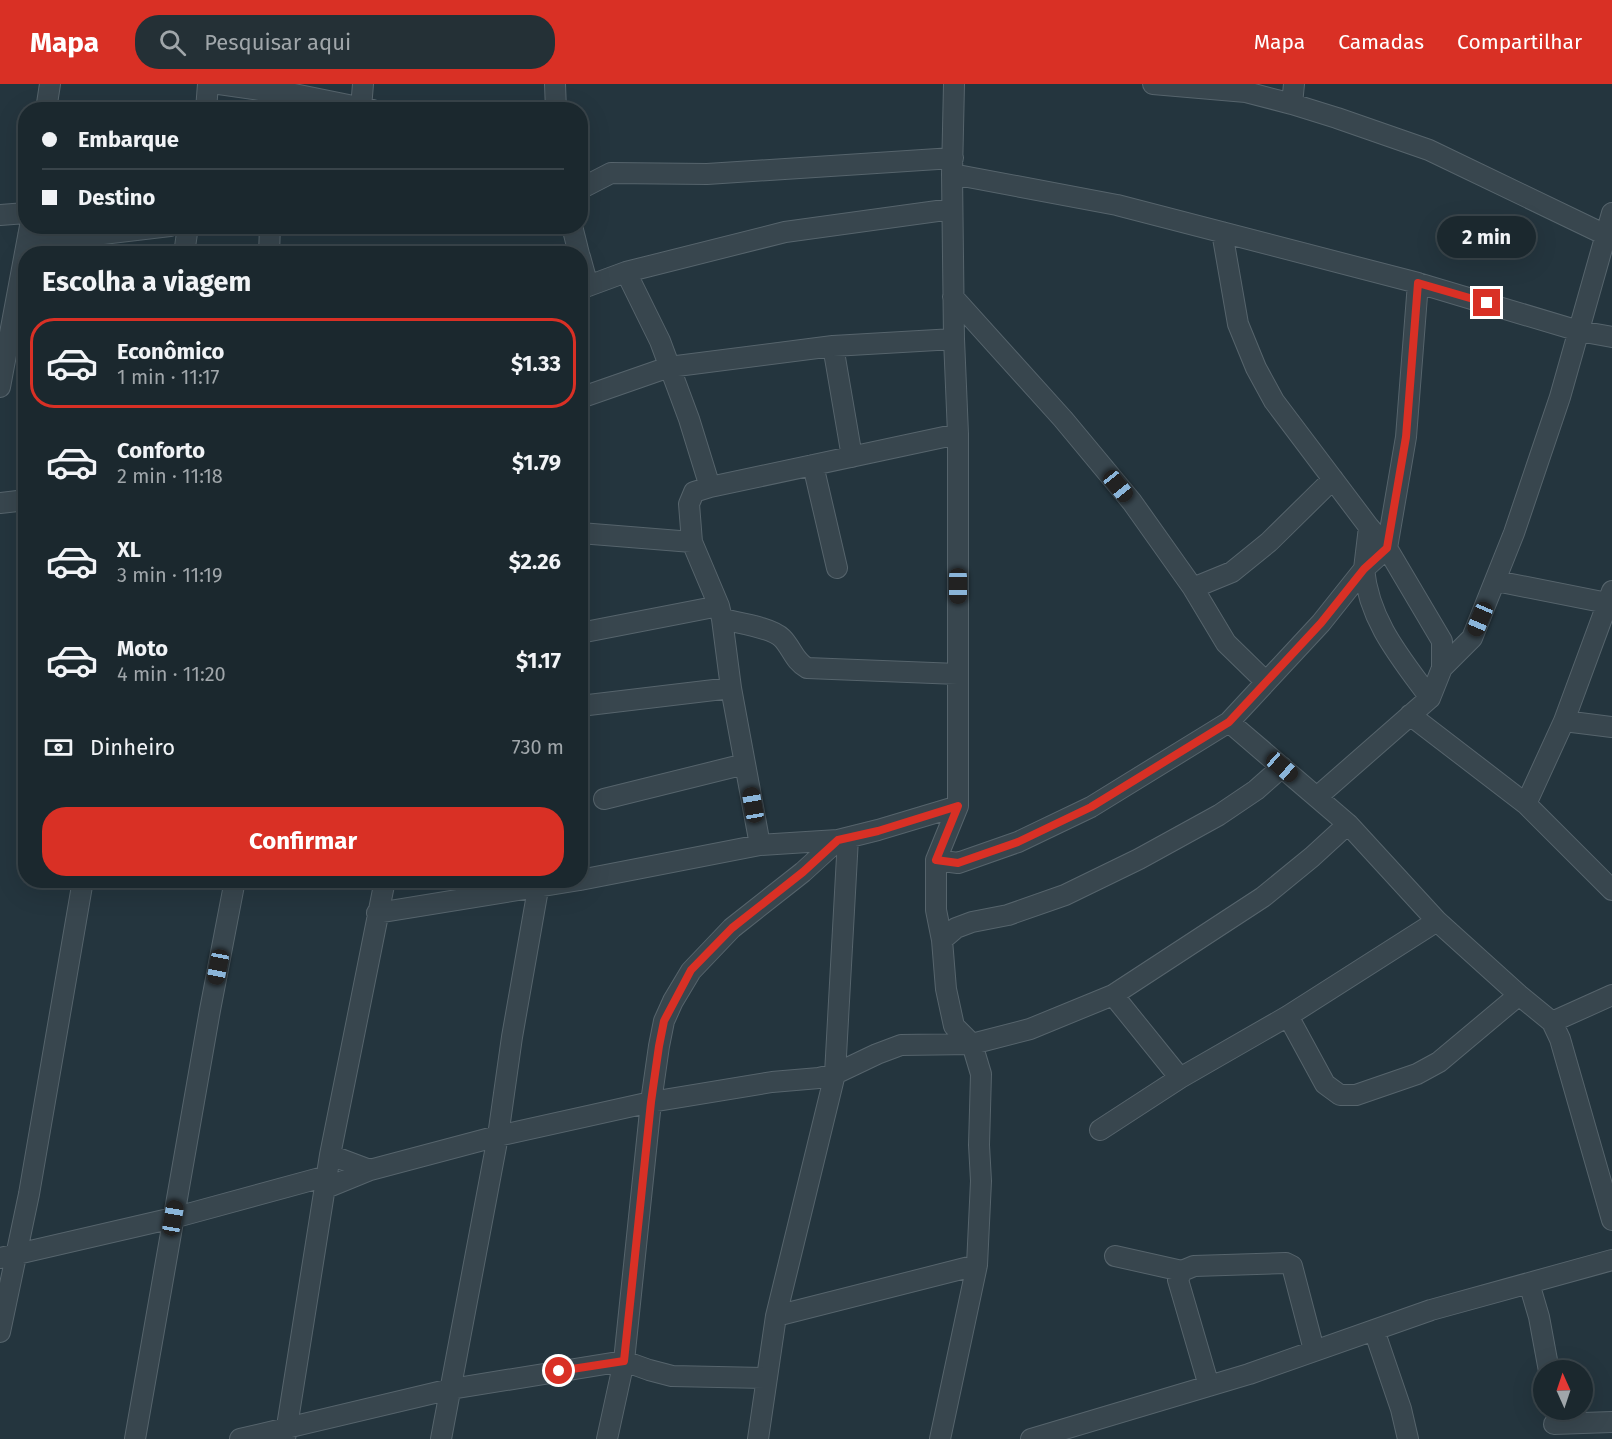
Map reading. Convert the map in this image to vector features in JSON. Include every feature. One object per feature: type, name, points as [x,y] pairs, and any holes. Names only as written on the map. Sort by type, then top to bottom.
[{"type":"street","points":[[47,102],[50,84]]},
{"type":"street","points":[[207,102],[208,84]]},
{"type":"street","points":[[219,84],[261,87],[283,100],[302,102]]},
{"type":"street","points":[[363,84],[366,102]]},
{"type":"street","points":[[555,84],[556,102]]},
{"type":"street","points":[[940,1439],[976,1265],[981,1181],[979,1145],[981,1074],[972,1044],[954,1026],[946,989],[942,940],[936,910],[936,860],[958,806],[958,434],[952,209],[954,84]]},
{"type":"street","points":[[1153,84],[1246,92],[1292,104],[1429,150],[1609,237]]},
{"type":"street","points":[[1292,104],[1294,84]]},
{"type":"street","points":[[588,185],[611,173],[707,174],[952,166],[1222,232],[1418,283],[1579,331],[1612,337]]},
{"type":"street","points":[[588,286],[626,272],[785,232],[952,209]]},
{"type":"street","points":[[1442,668],[1472,638],[1496,581],[1536,469],[1609,237],[1612,213]]},
{"type":"street","points":[[0,215],[18,214]]},
{"type":"street","points":[[1222,232],[1238,324],[1256,368],[1274,400],[1387,548],[1442,641],[1442,668],[1430,698],[1317,797]]},
{"type":"street","points":[[78,234],[102,234]]},
{"type":"street","points":[[626,272],[660,341],[689,418],[710,488]]},
{"type":"street","points":[[936,860],[958,863],[1018,842],[1091,807],[1229,722],[1321,623],[1364,569],[1387,548],[1406,437],[1418,283]]},
{"type":"street","points":[[0,387],[2,365],[18,286]]},
{"type":"street","points":[[953,297],[1063,419],[1132,502],[1193,588],[1226,643],[1265,681]]},
{"type":"street","points":[[588,395],[669,368],[833,346],[954,339]]},
{"type":"street","points":[[833,346],[852,457]]},
{"type":"street","points":[[760,845],[731,688],[721,613],[692,542],[690,498],[694,492],[710,488],[958,434]]},
{"type":"street","points":[[813,465],[837,568]]},
{"type":"street","points":[[1193,588],[1232,572],[1269,542],[1333,479]]},
{"type":"street","points":[[0,503],[18,501]]},
{"type":"street","points":[[1369,527],[1364,569],[1370,604],[1388,639],[1430,698]]},
{"type":"street","points":[[588,534],[692,542]]},
{"type":"street","points":[[1496,581],[1611,599],[1564,721],[1526,804]]},
{"type":"street","points":[[588,632],[721,613],[781,636],[800,664],[807,668],[958,674]]},
{"type":"street","points":[[588,705],[731,688]]},
{"type":"street","points":[[1410,715],[1526,804],[1612,890]]},
{"type":"street","points":[[1564,721],[1612,727]]},
{"type":"street","points":[[1229,722],[1348,824],[1437,921],[1552,1022],[1560,1039],[1612,1220]]},
{"type":"street","points":[[604,799],[746,764]]},
{"type":"street","points":[[942,940],[956,928],[972,922],[1008,915],[1065,896],[1139,860],[1219,815],[1256,790],[1282,767]]},
{"type":"street","points":[[588,878],[760,845],[843,839],[878,831],[958,806]]},
{"type":"street","points":[[8,1256],[327,1182],[498,1136],[651,1102],[835,1074],[901,1045],[972,1044],[1030,1029],[1113,995],[1263,897],[1312,858],[1348,824]]},
{"type":"street","points":[[758,1439],[776,1316],[835,1074],[843,839]]},
{"type":"street","points":[[607,1439],[624,1361],[651,1102],[664,1021],[691,970],[732,928],[843,839]]},
{"type":"street","points":[[0,1332],[8,1256],[29,1194],[82,888]]},
{"type":"street","points":[[135,1439],[233,888]]},
{"type":"street","points":[[286,1434],[330,1155],[383,888]]},
{"type":"street","points":[[377,913],[543,888]]},
{"type":"street","points":[[441,1439],[498,1136],[512,1036],[538,889]]},
{"type":"street","points":[[1100,1130],[1180,1078],[1288,1016],[1437,921]]},
{"type":"street","points":[[1113,995],[1180,1078]]},
{"type":"street","points":[[1288,1016],[1325,1084],[1340,1095],[1356,1095],[1417,1074],[1439,1062],[1519,995]]},
{"type":"street","points":[[1552,1022],[1612,995]]},
{"type":"street","points":[[330,1155],[370,1170]]},
{"type":"street","points":[[1115,1256],[1182,1271],[1194,1266],[1287,1263],[1292,1266],[1314,1350]]},
{"type":"street","points":[[1031,1439],[1209,1386],[1431,1310],[1612,1260]]},
{"type":"street","points":[[776,1316],[976,1265]]},
{"type":"street","points":[[1182,1271],[1178,1280],[1179,1288],[1209,1386]]},
{"type":"street","points":[[1529,1283],[1539,1317],[1547,1360]]},
{"type":"street","points":[[1374,1330],[1401,1409],[1408,1439]]},
{"type":"street","points":[[240,1439],[286,1434],[452,1389],[624,1361],[672,1376],[767,1378]]},
{"type":"street","points":[[1554,1424],[1612,1422]]},
{"type":"route","points":[[559,1371],[624,1361],[659,1046],[664,1021],[691,970],[732,928],[803,872],[838,840],[878,831],[958,806],[936,860],[958,863],[979,857],[1018,842],[1091,807],[1229,722],[1321,623],[1364,569],[1387,548],[1406,437],[1418,283],[1487,303]]}]
